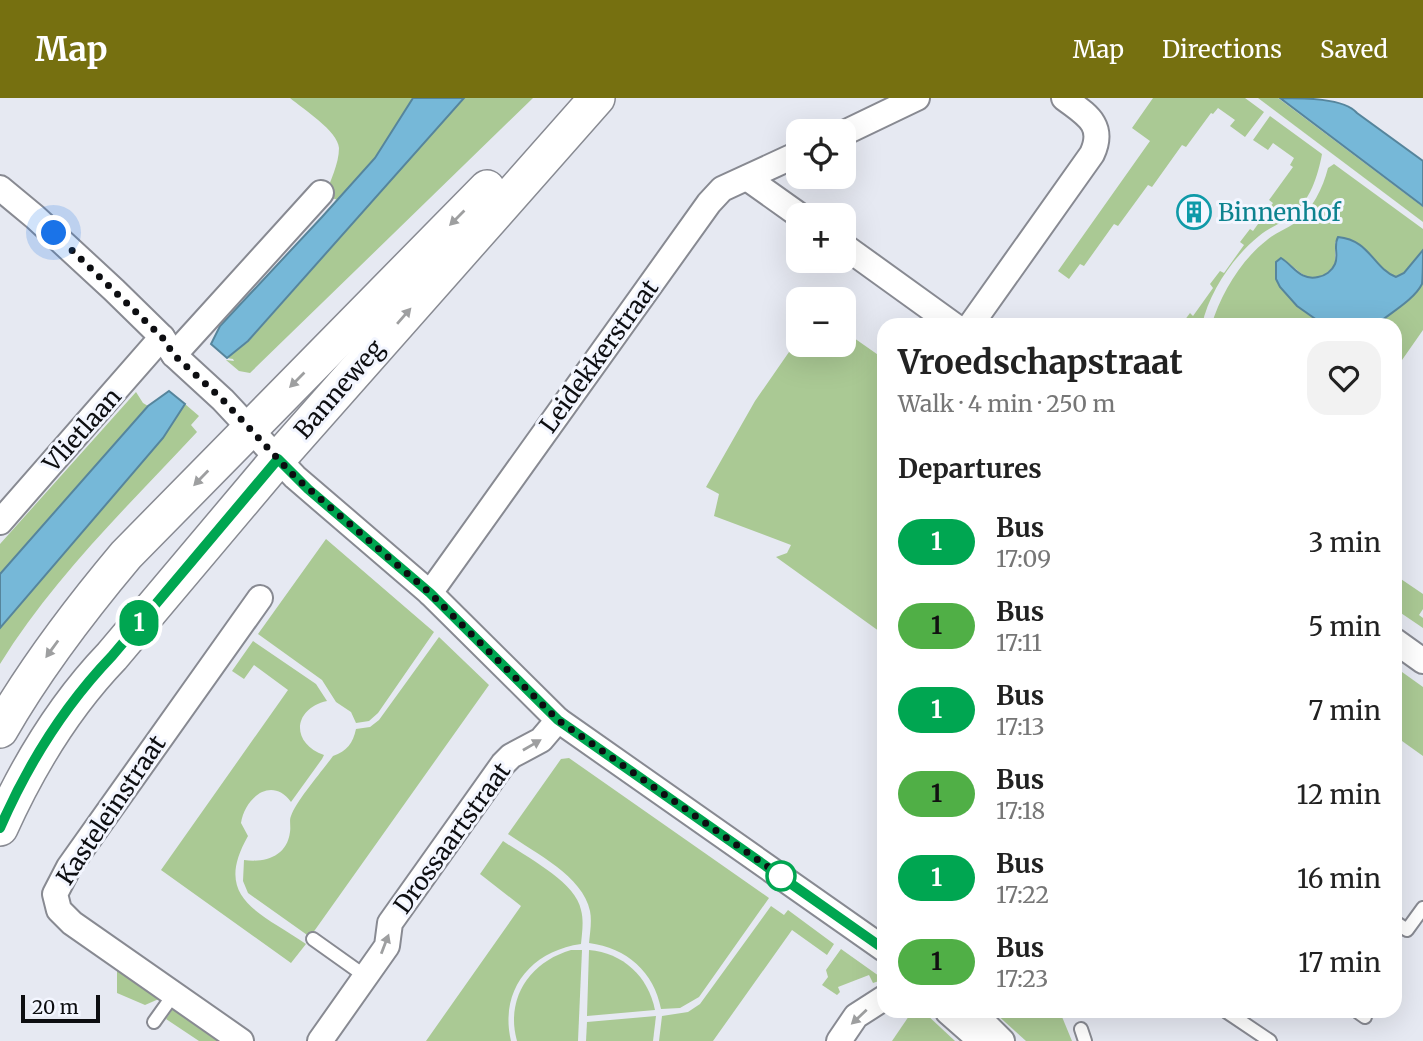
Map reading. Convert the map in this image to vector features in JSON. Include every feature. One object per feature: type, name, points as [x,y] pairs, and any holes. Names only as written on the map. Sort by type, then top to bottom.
[{"type":"main road","name":"Banneweg","points":[[0,730],[27,684],[82,607],[126,555],[572,98]]},
{"type":"main road","name":"Banneweg","points":[[0,828],[51,733],[83,686],[112,656],[278,459],[597,98]]},
{"type":"street","points":[[856,127],[917,98]]},
{"type":"street","points":[[976,318],[1097,144],[1097,131],[1087,116],[1064,98]]},
{"type":"street","name":"Leidekkerstraat","points":[[430,593],[709,203],[722,190],[786,160]]},
{"type":"street","points":[[747,178],[786,206]]},
{"type":"street","points":[[0,188],[72,250],[317,497],[430,593],[558,720],[877,944]]},
{"type":"street","name":"Vlietlaan","points":[[0,522],[168,346],[321,193]]},
{"type":"street","points":[[856,255],[944,318]]},
{"type":"street","name":"Kasteleinstraat","points":[[241,1041],[72,923],[58,910],[55,894],[69,867],[260,598]]},
{"type":"street","points":[[1402,646],[1423,661]]},
{"type":"street","name":"Drossaartstraat","points":[[320,1041],[387,946],[390,923],[507,760],[541,740],[558,720]]},
{"type":"street","points":[[839,1041],[856,1016],[877,1002]]},
{"type":"street","points":[[955,1018],[981,1041]]},
{"type":"street","points":[[978,1018],[1002,1041]]},
{"type":"lane","points":[[1402,927],[1407,930],[1423,908]]},
{"type":"lane","points":[[313,940],[365,976]]},
{"type":"lane","points":[[154,1022],[174,994]]},
{"type":"lane","points":[[1236,1018],[1269,1041]]},
{"type":"green space","points":[[290,98],[413,98],[375,158],[338,200],[325,196],[338,160],[337,141],[311,114]]},
{"type":"green space","points":[[464,98],[533,98],[250,373],[239,371],[226,360],[234,361],[227,358],[248,342]]},
{"type":"green space","points":[[1153,98],[1245,98],[1264,112],[1245,137],[1230,126],[1235,120],[1218,108],[1211,113],[1186,147],[1182,145],[1152,187],[1148,185],[1118,226],[1114,224],[1084,266],[1080,264],[1069,279],[1058,271],[1150,141],[1132,128]]},
{"type":"green space","points":[[1258,98],[1278,98],[1423,207],[1423,222]]},
{"type":"green space","points":[[1270,116],[1322,154],[1312,188],[1298,210],[1249,244],[1231,265],[1216,288],[1204,318],[1186,318],[1190,313],[1193,316],[1213,288],[1210,284],[1220,271],[1224,273],[1244,245],[1240,242],[1250,229],[1253,231],[1273,203],[1269,200],[1293,167],[1290,165],[1294,158],[1273,143],[1268,150],[1253,140]]},
{"type":"green space","points":[[1334,164],[1423,229],[1423,250],[1404,273],[1396,277],[1388,273],[1357,244],[1338,238],[1335,243],[1335,264],[1319,277],[1307,277],[1281,258],[1280,287],[1297,306],[1314,318],[1214,318],[1226,290],[1248,258],[1273,235],[1295,223],[1307,212],[1320,191],[1328,168]]},
{"type":"green space","points":[[1423,282],[1423,330],[1402,360],[1402,318],[1386,318],[1408,300]]},
{"type":"green space","points":[[856,339],[877,354],[877,630],[776,557],[787,553],[791,545],[714,516],[719,494],[706,487],[755,401],[786,356],[856,357]]},
{"type":"green space","points":[[136,392],[148,406],[0,574],[0,544]]},
{"type":"green space","points":[[185,404],[199,416],[191,425],[197,432],[67,572],[0,664],[0,628],[163,438]]},
{"type":"green space","points":[[326,539],[434,632],[378,713],[369,721],[356,723],[351,712],[336,702],[322,680],[258,634]]},
{"type":"green space","points":[[1402,580],[1423,594],[1423,609],[1419,615],[1423,618],[1423,628],[1402,614]]},
{"type":"green space","points":[[439,637],[489,685],[310,937],[248,893],[243,881],[244,860],[267,859],[285,847],[291,816],[304,794],[333,756],[349,746],[356,729],[370,727],[379,720]]},
{"type":"green space","points":[[253,641],[316,684],[327,701],[307,711],[300,727],[306,743],[324,755],[322,759],[291,802],[284,794],[276,791],[260,793],[248,805],[241,823],[248,836],[238,857],[235,875],[238,889],[246,902],[258,912],[306,944],[291,963],[161,870],[288,690],[254,665],[244,679],[232,671]]},
{"type":"green space","points":[[1402,672],[1423,687],[1423,756],[1402,741]]},
{"type":"green space","points":[[569,758],[769,898],[699,997],[680,1008],[661,1009],[652,984],[637,964],[615,950],[589,943],[590,911],[586,898],[578,887],[556,866],[508,834],[561,759]]},
{"type":"green space","points":[[503,841],[549,871],[570,890],[582,914],[581,944],[547,955],[523,976],[510,1005],[511,1041],[426,1041],[521,906],[480,874]]},
{"type":"green space","points":[[771,906],[784,915],[788,910],[834,944],[827,955],[792,930],[713,1041],[659,1041],[662,1016],[688,1012],[700,1004]]},
{"type":"green space","points":[[841,949],[877,975],[877,982],[873,983],[869,975],[838,987],[840,992],[837,995],[822,985],[828,977],[826,970]]},
{"type":"green space","points":[[571,950],[582,950],[578,1041],[517,1041],[515,1010],[524,984],[544,963]]},
{"type":"green space","points":[[589,950],[613,956],[632,968],[647,987],[655,1010],[587,1016]]},
{"type":"green space","points":[[117,971],[123,971],[161,998],[145,1005],[117,993]]},
{"type":"green space","points":[[174,1007],[222,1041],[199,1041],[166,1019]]},
{"type":"green space","points":[[656,1016],[653,1041],[586,1041],[587,1022]]},
{"type":"green space","points":[[908,1018],[930,1018],[955,1041],[892,1041]]},
{"type":"green space","points":[[1001,1018],[1062,1018],[1072,1041],[1026,1041]]},
{"type":"water","points":[[413,98],[464,98],[248,341],[227,358],[211,344],[220,326],[375,158]]},
{"type":"water","points":[[1280,98],[1343,104],[1423,161],[1423,206]]},
{"type":"water","points":[[1338,237],[1357,243],[1388,273],[1396,277],[1404,273],[1423,250],[1422,284],[1408,301],[1385,318],[1314,318],[1297,306],[1280,287],[1276,279],[1276,262],[1281,258],[1306,277],[1323,276],[1335,264]]},
{"type":"water","points":[[169,391],[185,404],[163,438],[0,628],[0,574],[148,406]]},
{"type":"bus line","name":"1","points":[[0,828],[51,733],[83,686],[112,656],[278,459],[308,489],[430,593],[558,720],[877,944]]},
{"type":"place","name":"Binnenhof","points":[[1194,212]]},
{"type":"route","points":[[54,233],[162,337],[174,355],[223,400],[295,477],[430,593],[558,720],[781,876]]}]
